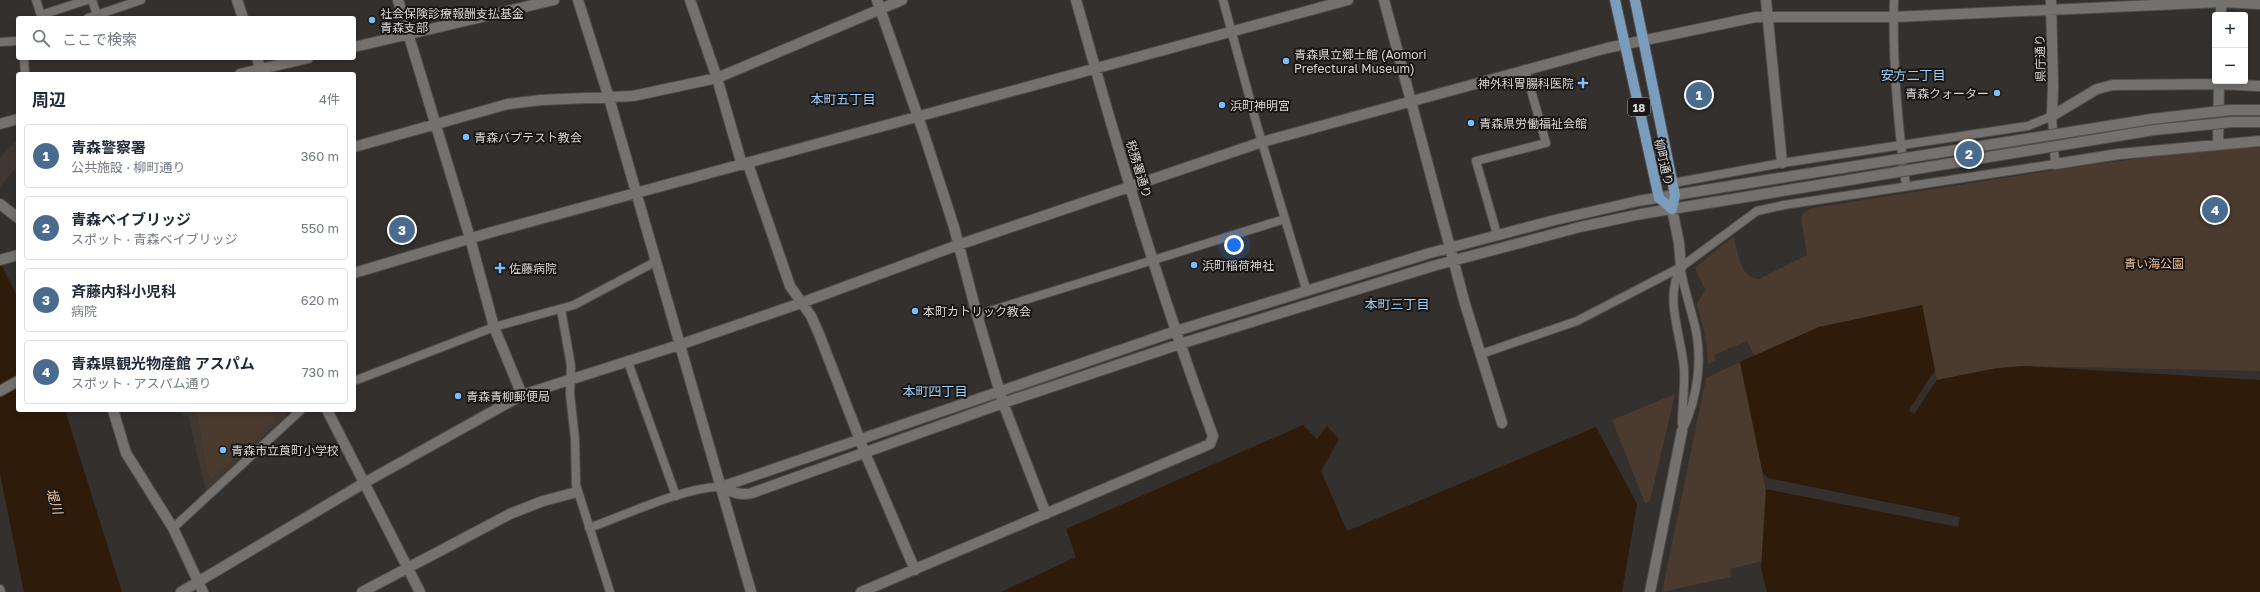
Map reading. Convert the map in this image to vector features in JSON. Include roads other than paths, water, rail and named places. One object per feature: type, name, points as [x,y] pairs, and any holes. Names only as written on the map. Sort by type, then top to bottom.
[{"type":"main road","name":"柳町通り","points":[[1616,0],[1659,198],[1672,209],[1675,195],[1673,183],[1635,0]]},
{"type":"street","points":[[36,0],[42,16],[87,0]]},
{"type":"street","points":[[92,0],[96,15],[141,0]]},
{"type":"street","points":[[237,0],[242,16]]},
{"type":"street","points":[[398,0],[410,34],[470,238],[494,328],[522,395]]},
{"type":"street","points":[[356,47],[554,0]]},
{"type":"street","points":[[578,0],[609,98],[751,592]]},
{"type":"street","points":[[690,0],[745,164],[790,286],[811,316],[819,334],[865,454],[915,570]]},
{"type":"street","points":[[356,146],[490,108],[524,102],[633,96],[717,78],[878,4],[902,0]]},
{"type":"street","name":"税務署通り","points":[[861,592],[1210,444],[1213,436],[1180,344],[1153,259],[1076,0]]},
{"type":"street","points":[[1223,0],[1262,142],[1306,289]]},
{"type":"street","points":[[356,272],[470,238],[918,118],[1095,68],[1348,0]]},
{"type":"street","points":[[1384,0],[1450,247],[1502,423]]},
{"type":"street","points":[[1766,0],[1769,16],[1782,163]]},
{"type":"street","points":[[1894,0],[1900,145],[1906,186]]},
{"type":"street","points":[[2221,1],[2221,12]]},
{"type":"street","points":[[181,592],[364,483],[522,395],[679,345],[801,303],[958,245],[1262,142],[1525,69],[1644,39],[1756,17],[1894,17],[2051,5],[2221,1],[2260,4]]},
{"type":"street","points":[[878,4],[918,118],[954,228],[999,391],[1046,514]]},
{"type":"street","name":"県庁通り","points":[[2051,5],[2053,86],[2052,116]]},
{"type":"street","points":[[0,42],[16,41]]},
{"type":"street","points":[[24,60],[25,72]]},
{"type":"street","points":[[258,60],[261,72],[301,60]]},
{"type":"street","points":[[1497,234],[1476,161],[1546,143],[1525,69]]},
{"type":"street","points":[[1673,183],[1782,163],[2028,126],[2052,116],[2097,88],[2113,85],[2212,83]]},
{"type":"street","points":[[2218,144],[2219,84]]},
{"type":"street","points":[[2233,84],[2260,86]]},
{"type":"street","points":[[588,528],[676,496],[706,488],[721,487],[1176,331],[1306,289],[1497,234],[1659,198],[1773,179],[2152,119],[2230,110],[2260,110]]},
{"type":"street","points":[[2052,116],[2055,164]]},
{"type":"street","points":[[0,124],[16,119]]},
{"type":"street","points":[[721,487],[744,495],[865,454],[1003,403],[1180,344],[1309,303],[1454,261],[1580,227],[1672,209],[2154,130],[2232,122],[2260,122]]},
{"type":"street","points":[[1481,354],[1577,320],[1680,269],[1757,211],[1906,186],[2119,154],[2260,141]]},
{"type":"street","points":[[0,204],[16,216]]},
{"type":"street","points":[[1650,592],[1682,431],[1698,376],[1699,349],[1695,325],[1680,269],[1679,243],[1672,209]]},
{"type":"street","points":[[977,315],[1285,219]]},
{"type":"street","points":[[1,260],[16,256]]},
{"type":"street","points":[[356,380],[494,328],[561,309],[586,299],[655,262]]},
{"type":"street","points":[[1680,269],[1676,278],[1673,292],[1684,370],[1682,431]]},
{"type":"street","points":[[561,309],[571,366],[570,380],[575,439],[577,492],[610,592]]},
{"type":"street","points":[[628,362],[676,496]]},
{"type":"street","points":[[0,391],[16,382]]},
{"type":"street","points":[[114,412],[126,453],[173,528],[203,592]]},
{"type":"street","points":[[173,528],[299,412]]},
{"type":"street","points":[[328,412],[420,592]]},
{"type":"street","points":[[362,592],[510,514],[543,501],[577,492]]},
{"type":"water","name":"堤川","points":[[0,262],[16,294],[16,412],[66,412],[122,592],[24,592],[0,474]]},
{"type":"water","points":[[1922,305],[1935,370],[1909,410],[1914,414],[1937,380],[1998,368],[2025,366],[2260,380],[2260,592],[1767,592],[1761,569],[1766,489],[1740,362],[1819,327]]},
{"type":"water","points":[[1303,425],[1317,439],[1327,426],[1339,439],[1321,471],[1347,531],[1596,427],[1637,504],[1622,592],[1001,592],[1076,557],[1066,529]]},
{"type":"place","name":"社会保険診療報酬支払基金 青森支部","points":[[372,20]]},
{"type":"place","name":"青森県立郷土館 (Aomori Prefectural Museum)","points":[[1286,61]]},
{"type":"place","name":"神外科胃腸科医院","points":[[1583,83]]},
{"type":"place","name":"青森クォーター","points":[[1997,93]]},
{"type":"place","name":"青森警察署","points":[[1699,95]]},
{"type":"place","name":"浜町神明宮","points":[[1222,105]]},
{"type":"place","name":"青森県労働福祉会館","points":[[1471,123]]},
{"type":"place","name":"青森バプテスト教会","points":[[466,137]]},
{"type":"place","name":"青森ベイブリッジ","points":[[1969,154]]},
{"type":"place","name":"青森県観光物産館 アスパム","points":[[2215,210]]},
{"type":"place","name":"斉藤内科小児科","points":[[402,230]]},
{"type":"place","name":"浜町稲荷神社","points":[[1194,265]]},
{"type":"place","name":"佐藤病院","points":[[500,268]]},
{"type":"place","name":"本町カトリック教会","points":[[915,311]]},
{"type":"place","name":"青森青柳郵便局","points":[[458,396]]},
{"type":"place","name":"青森市立莨町小学校","points":[[223,450]]},
{"type":"district","name":"安方二丁目","points":[[1913,75]]},
{"type":"district","name":"本町五丁目","points":[[843,99]]},
{"type":"district","name":"本町三丁目","points":[[1397,304]]},
{"type":"district","name":"本町四丁目","points":[[935,391]]},
{"type":"park label","name":"青い海公園","points":[[2154,263]]}]
